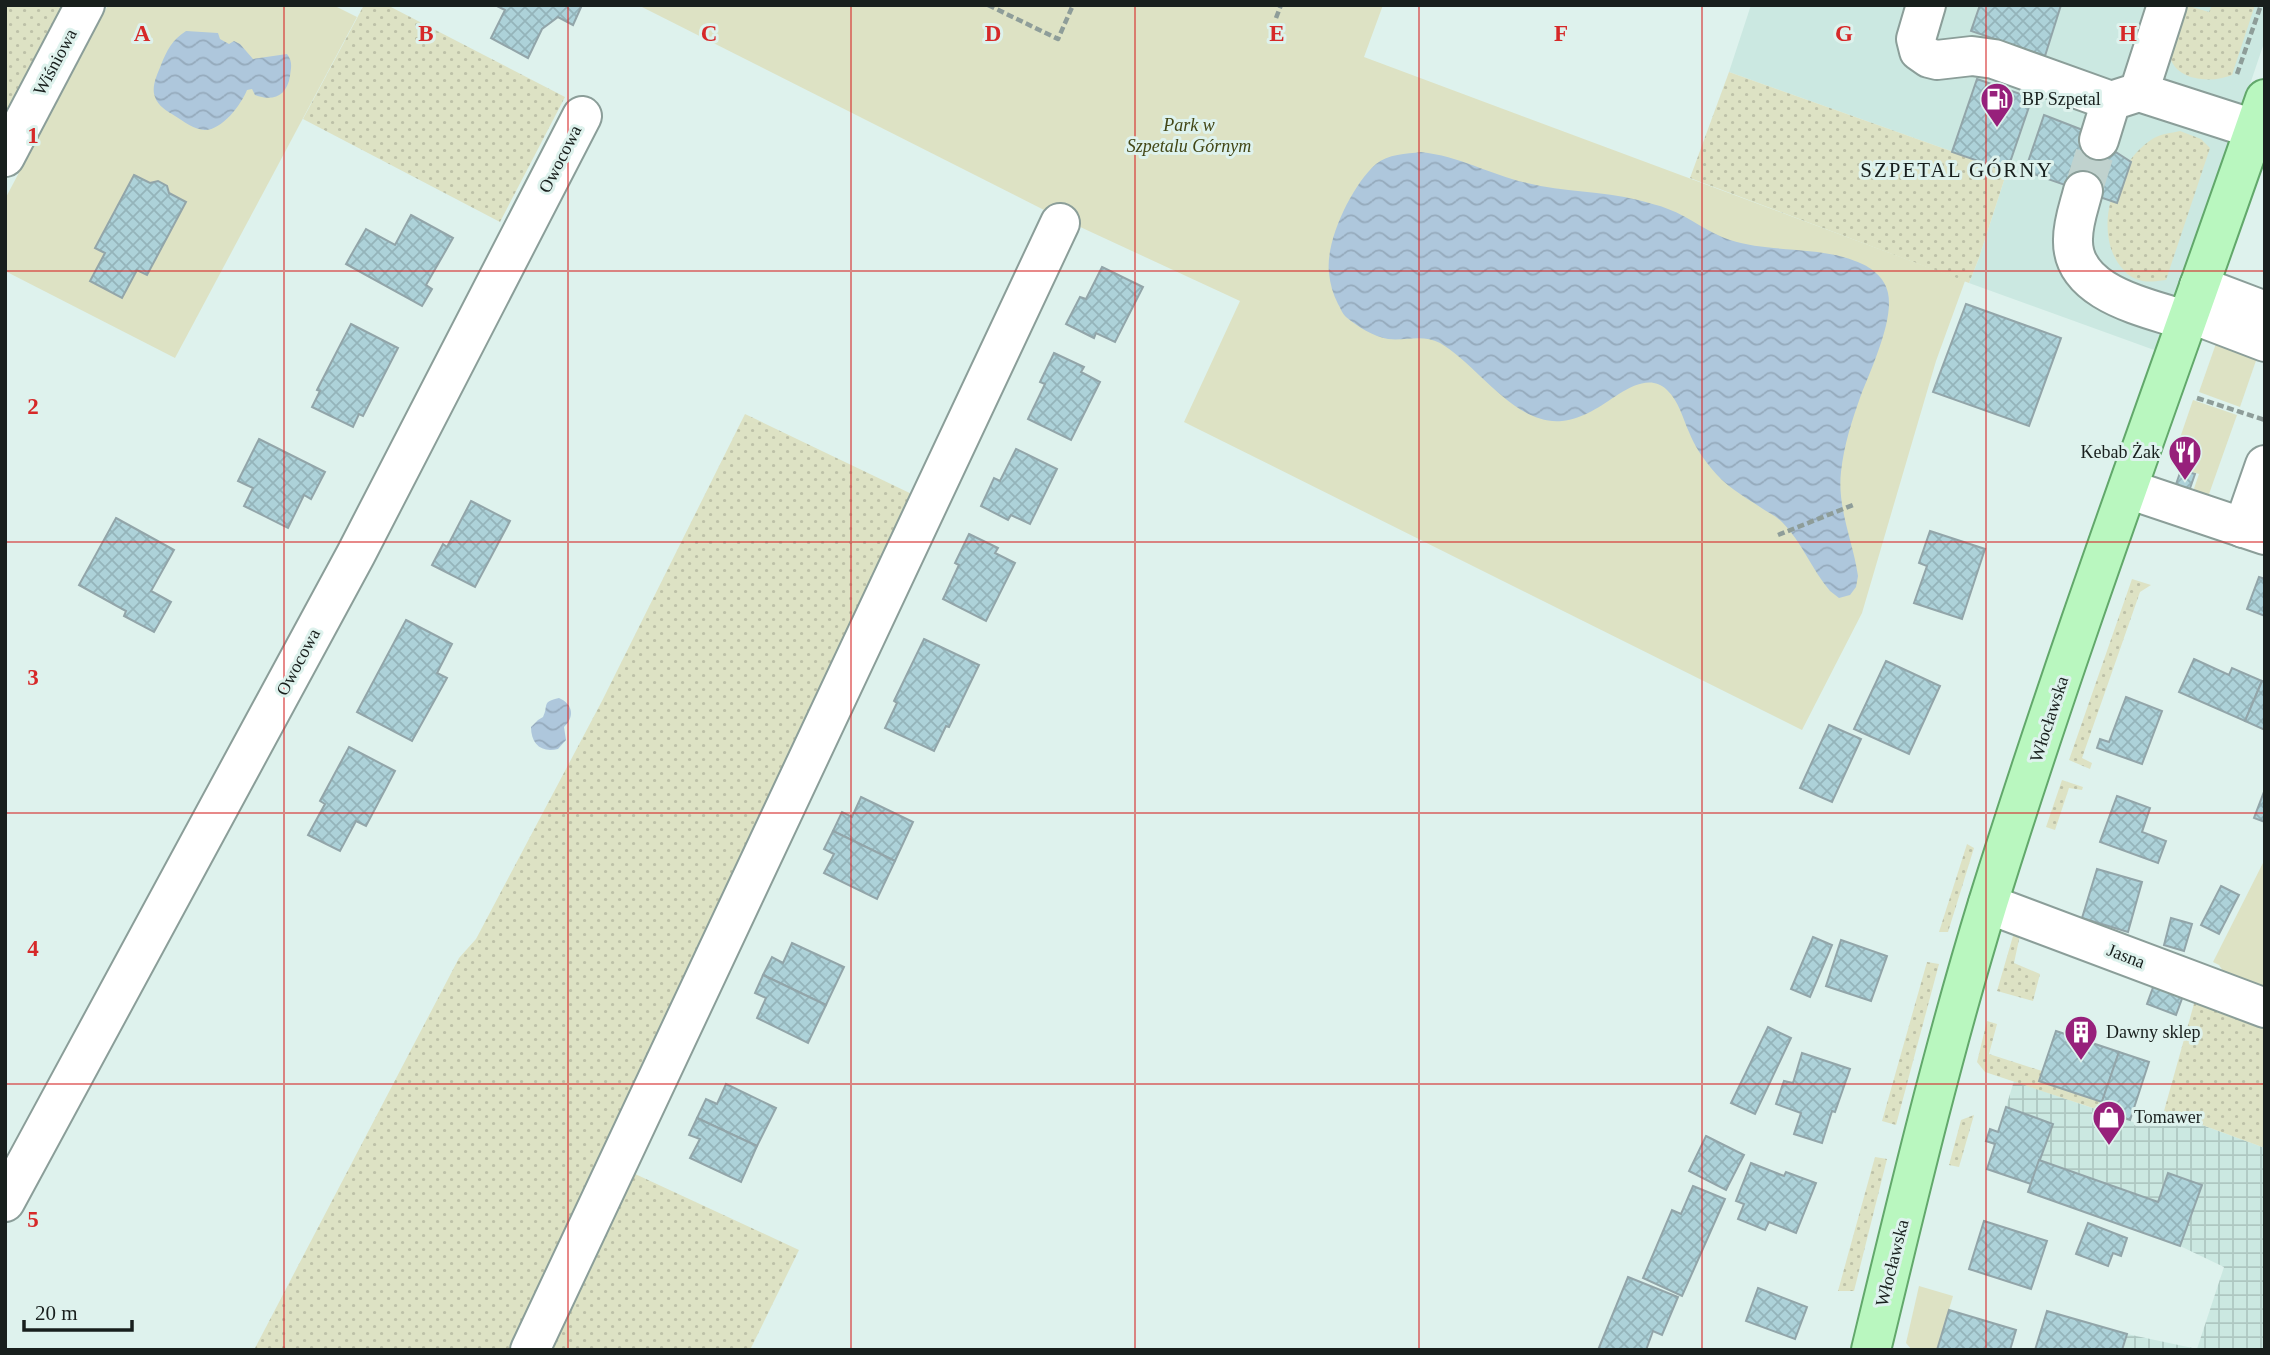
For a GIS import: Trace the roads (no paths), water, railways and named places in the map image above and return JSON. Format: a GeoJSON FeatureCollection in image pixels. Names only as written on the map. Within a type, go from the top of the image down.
{"type":"FeatureCollection","features":[{"type":"Feature","properties":{"kind":"main road","name":"Włocławska"},"geometry":{"type":"LineString","coordinates":[[1871,1350],[1945,1059],[1988,904],[2127,489],[2259,114]]}},
{"type":"Feature","properties":{"kind":"street","name":"Wiśniowa"},"geometry":{"type":"LineString","coordinates":[[5,157],[85,5]]}},
{"type":"Feature","properties":{"kind":"street"},"geometry":{"type":"LineString","coordinates":[[1926,5],[1916,39],[1919,51],[1929,58],[1937,60],[1972,56],[1994,59],[2125,96],[2259,114]]}},
{"type":"Feature","properties":{"kind":"street"},"geometry":{"type":"LineString","coordinates":[[2099,141],[2125,96],[2167,5]]}},
{"type":"Feature","properties":{"kind":"street","name":"Owocowa"},"geometry":{"type":"LineString","coordinates":[[5,1202],[356,554],[582,116]]}},
{"type":"Feature","properties":{"kind":"street"},"geometry":{"type":"LineString","coordinates":[[2083,191],[2073,239],[2074,253],[2081,268],[2107,293],[2192,307],[2265,311]]}},
{"type":"Feature","properties":{"kind":"street"},"geometry":{"type":"LineString","coordinates":[[530,1350],[1060,223]]}},
{"type":"Feature","properties":{"kind":"street"},"geometry":{"type":"LineString","coordinates":[[2192,307],[2265,342]]}},
{"type":"Feature","properties":{"kind":"street"},"geometry":{"type":"LineString","coordinates":[[2127,489],[2254,532],[2265,465]]}},
{"type":"Feature","properties":{"kind":"street","name":"Jasna"},"geometry":{"type":"LineString","coordinates":[[1988,904],[2265,1009]]}},
{"type":"Feature","properties":{"kind":"water"},"geometry":{"type":"Polygon","coordinates":[[[186,31],[218,33],[220,39],[229,44],[234,41],[240,44],[253,59],[287,54],[291,67],[286,88],[278,96],[268,98],[255,95],[252,89],[247,90],[236,109],[218,126],[205,130],[189,125],[161,106],[156,100],[154,89],[156,77],[168,50],[186,31]]]}},
{"type":"Feature","properties":{"kind":"water"},"geometry":{"type":"Polygon","coordinates":[[[1421,152],[1449,157],[1527,183],[1624,197],[1653,204],[1676,212],[1730,240],[1761,247],[1841,256],[1866,266],[1880,277],[1888,293],[1888,317],[1852,423],[1841,472],[1841,499],[1858,576],[1856,587],[1850,595],[1839,598],[1830,591],[1782,522],[1734,490],[1716,474],[1704,460],[1691,437],[1675,399],[1658,384],[1639,384],[1577,418],[1545,420],[1512,404],[1440,343],[1427,339],[1383,338],[1366,331],[1346,317],[1335,296],[1329,273],[1331,245],[1342,214],[1358,185],[1376,164],[1392,156],[1421,152]]]}},
{"type":"Feature","properties":{"kind":"water"},"geometry":{"type":"Polygon","coordinates":[[[559,698],[571,711],[570,719],[564,727],[566,740],[558,749],[547,750],[535,742],[531,727],[543,717],[548,703],[559,698]]]}},
{"type":"Feature","properties":{"kind":"tunnel"},"geometry":{"type":"LineString","coordinates":[[2083,191],[2099,140]]}},
{"type":"Feature","properties":{"kind":"place","name":"BP Szpetal"},"geometry":{"type":"Point","coordinates":[1997,129]}},
{"type":"Feature","properties":{"kind":"place","name":"Kebab Żak"},"geometry":{"type":"Point","coordinates":[2185,482]}},
{"type":"Feature","properties":{"kind":"place","name":"Dawny sklep"},"geometry":{"type":"Point","coordinates":[2081,1062]}},
{"type":"Feature","properties":{"kind":"place","name":"Tomawer"},"geometry":{"type":"Point","coordinates":[2109,1147]}},
{"type":"Feature","properties":{"kind":"district","name":"SZPETAL GÓRNY"},"geometry":{"type":"Point","coordinates":[1957,170]}},
{"type":"Feature","properties":{"kind":"park label","name":"Park w Szpetalu Górnym"},"geometry":{"type":"Point","coordinates":[1189,135]}}]}
